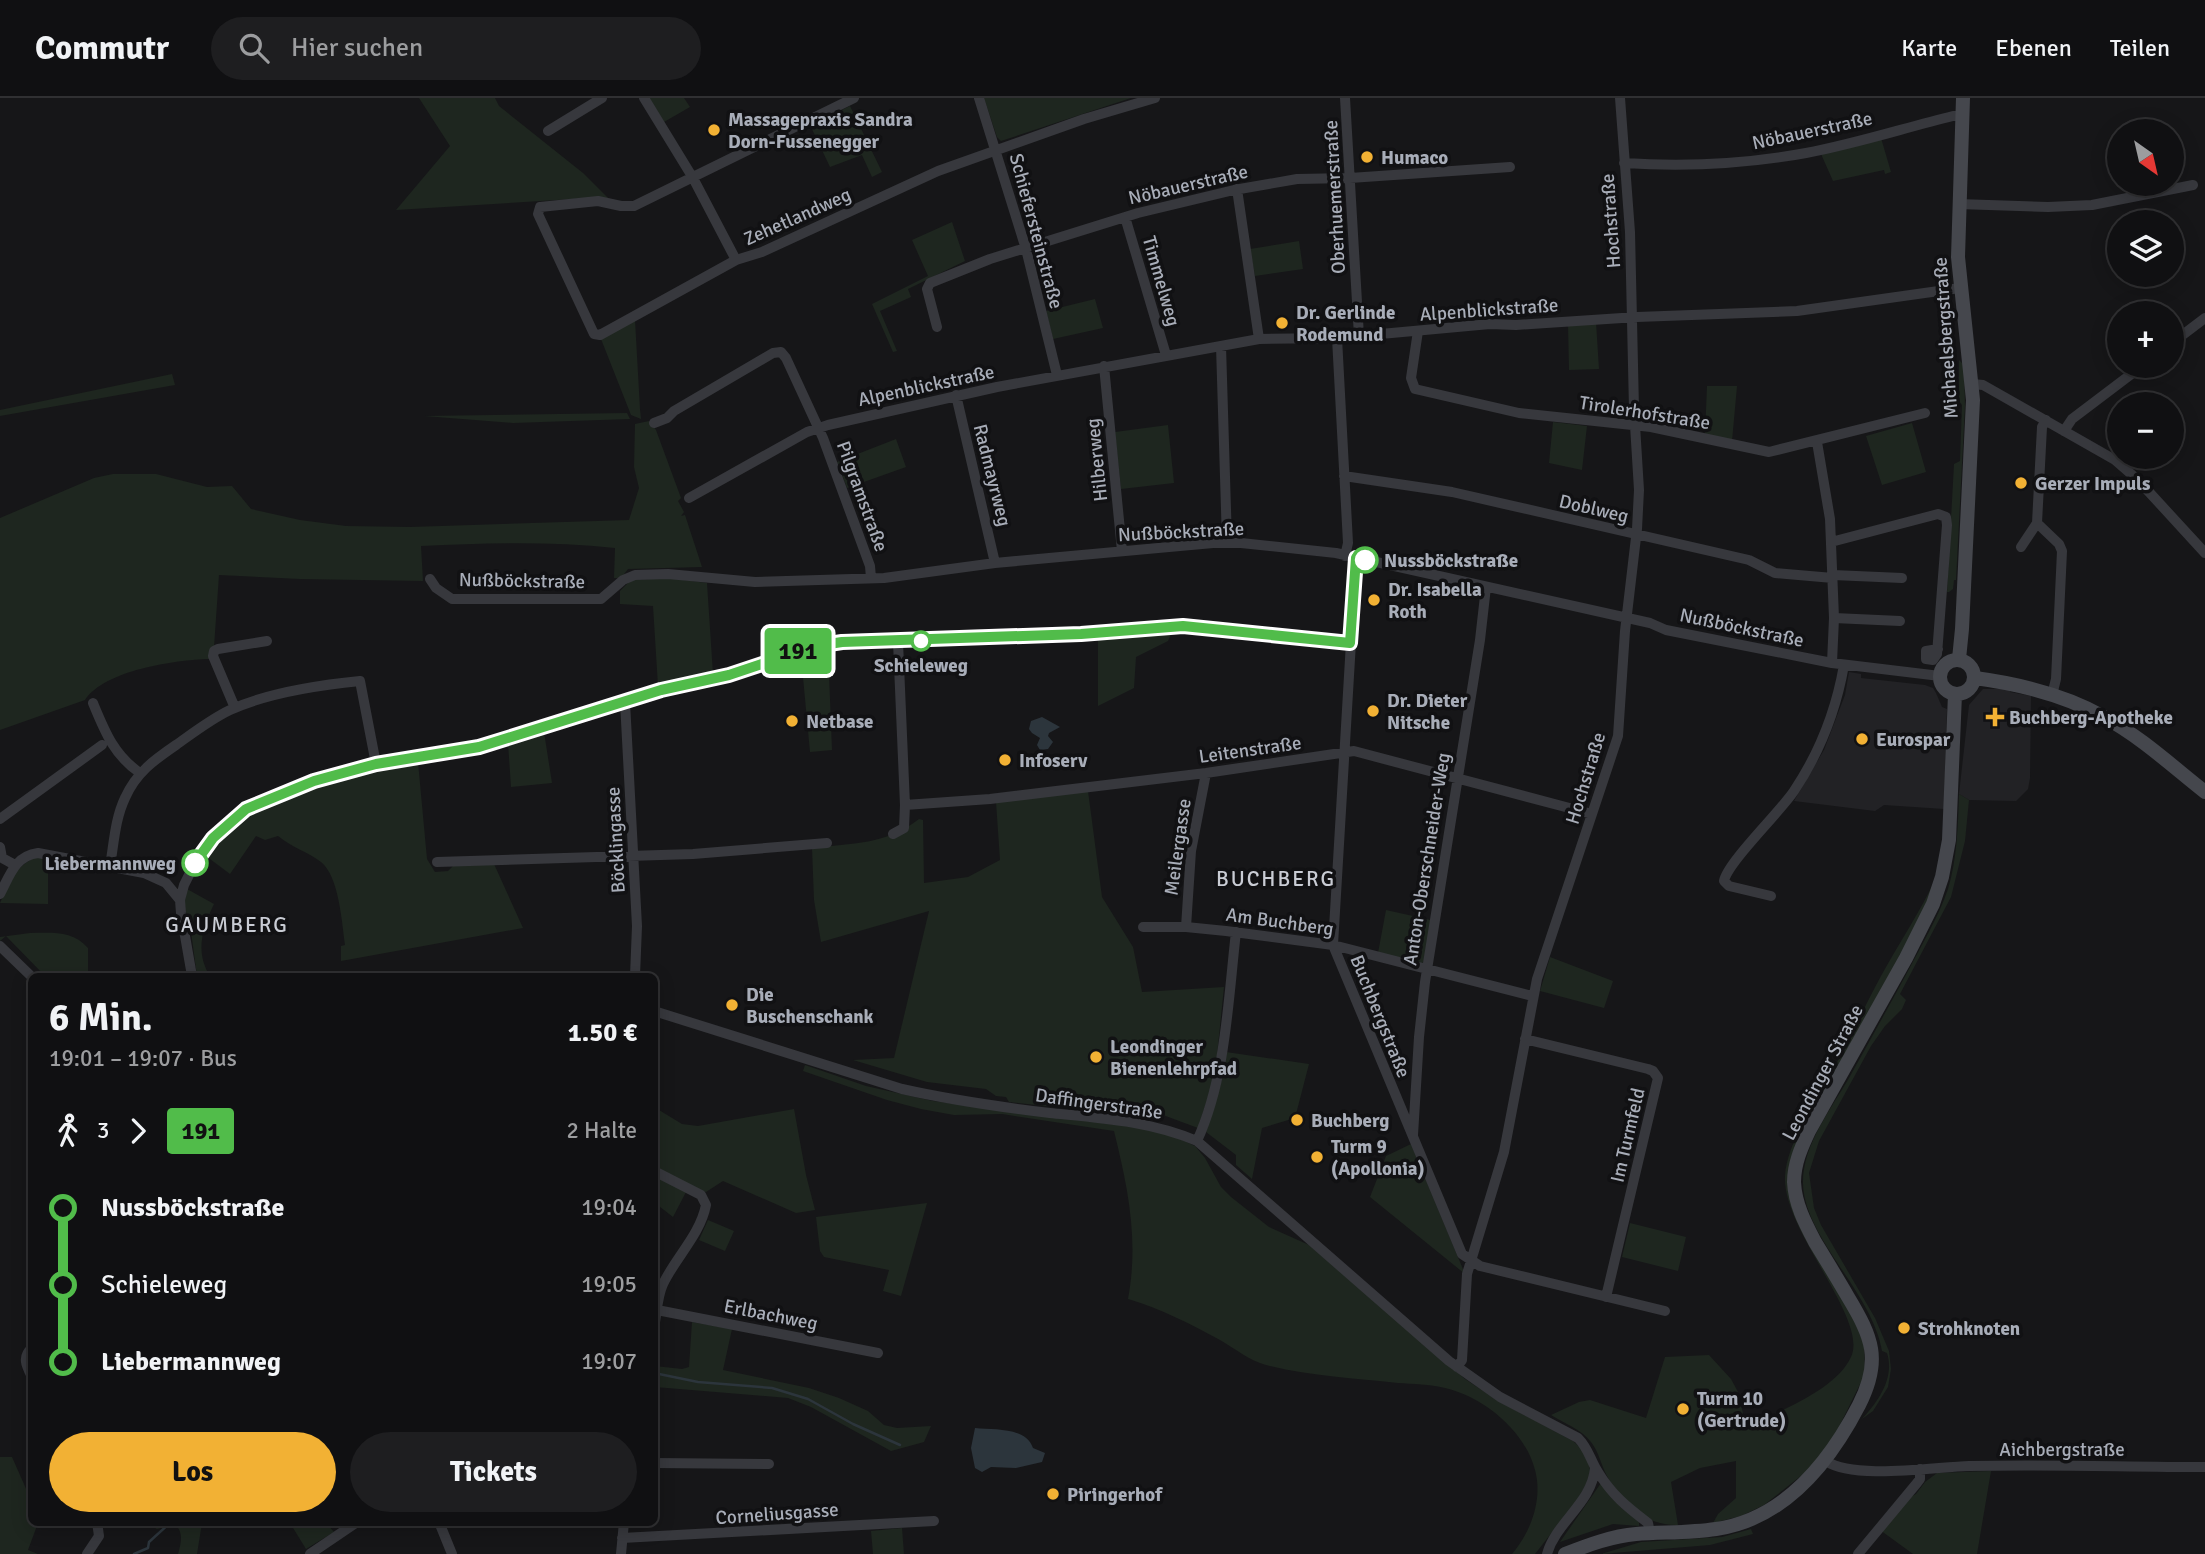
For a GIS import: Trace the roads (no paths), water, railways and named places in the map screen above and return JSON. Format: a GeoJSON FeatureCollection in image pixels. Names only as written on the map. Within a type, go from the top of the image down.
{"type":"FeatureCollection","features":[{"type":"Feature","properties":{"kind":"street"},"geometry":{"type":"LineString","coordinates":[[548,131],[602,98]]}},
{"type":"Feature","properties":{"kind":"street"},"geometry":{"type":"LineString","coordinates":[[644,98],[693,178],[736,260]]}},
{"type":"Feature","properties":{"kind":"street"},"geometry":{"type":"LineString","coordinates":[[693,178],[854,98]]}},
{"type":"Feature","properties":{"kind":"street","name":"Schiefersteinstraße"},"geometry":{"type":"LineString","coordinates":[[979,98],[1026,249],[1057,375]]}},
{"type":"Feature","properties":{"kind":"street","name":"Zehetlandweg"},"geometry":{"type":"LineString","coordinates":[[693,178],[634,206],[598,201],[540,207],[538,214],[591,331],[597,336],[736,260],[757,254],[938,171],[1084,119],[1155,98]]}},
{"type":"Feature","properties":{"kind":"street","name":"Oberhuemerstraße"},"geometry":{"type":"LineString","coordinates":[[1345,98],[1359,336]]}},
{"type":"Feature","properties":{"kind":"street","name":"Hochstraße"},"geometry":{"type":"LineString","coordinates":[[1457,1367],[1462,1360],[1467,1274],[1504,1152],[1532,996],[1618,736],[1639,490],[1630,240],[1620,98]]}},
{"type":"Feature","properties":{"kind":"street","name":"Michaelsbergstraße"},"geometry":{"type":"LineString","coordinates":[[1959,659],[1972,384],[1958,257],[1963,98]]}},
{"type":"Feature","properties":{"kind":"street","name":"Nöbauerstraße"},"geometry":{"type":"LineString","coordinates":[[1624,163],[1687,166],[1744,162],[1807,153],[1952,116],[1962,116]]}},
{"type":"Feature","properties":{"kind":"street","name":"Nöbauerstraße"},"geometry":{"type":"LineString","coordinates":[[937,327],[927,289],[930,283],[964,268],[1125,217],[1237,189],[1297,179],[1510,167]]}},
{"type":"Feature","properties":{"kind":"street"},"geometry":{"type":"LineString","coordinates":[[1958,204],[2048,207],[2092,205],[2193,185]]}},
{"type":"Feature","properties":{"kind":"street"},"geometry":{"type":"LineString","coordinates":[[1237,189],[1259,339]]}},
{"type":"Feature","properties":{"kind":"street","name":"Timmelweg"},"geometry":{"type":"LineString","coordinates":[[1125,217],[1166,355]]}},
{"type":"Feature","properties":{"kind":"street","name":"Alpenblickstraße"},"geometry":{"type":"LineString","coordinates":[[689,498],[817,429],[956,395],[1259,339],[1337,338],[1490,324],[1797,311],[1960,288]]}},
{"type":"Feature","properties":{"kind":"street"},"geometry":{"type":"LineString","coordinates":[[2184,334],[2205,318]]}},
{"type":"Feature","properties":{"kind":"street","name":"Tirolerhofstraße"},"geometry":{"type":"LineString","coordinates":[[1418,331],[1412,382],[1418,390],[1519,413],[1636,425],[1769,452],[1925,413]]}},
{"type":"Feature","properties":{"kind":"street"},"geometry":{"type":"LineString","coordinates":[[1337,338],[1350,557]]}},
{"type":"Feature","properties":{"kind":"street"},"geometry":{"type":"LineString","coordinates":[[1221,346],[1227,542]]}},
{"type":"Feature","properties":{"kind":"street"},"geometry":{"type":"LineString","coordinates":[[654,423],[667,418],[674,411],[773,353],[780,352],[786,358],[817,429]]}},
{"type":"Feature","properties":{"kind":"street","name":"Hilberweg"},"geometry":{"type":"LineString","coordinates":[[1104,366],[1122,551]]}},
{"type":"Feature","properties":{"kind":"street"},"geometry":{"type":"LineString","coordinates":[[2064,430],[2072,419],[2126,378]]}},
{"type":"Feature","properties":{"kind":"street"},"geometry":{"type":"LineString","coordinates":[[1972,384],[1983,385],[2102,452],[2127,470],[2205,553]]}},
{"type":"Feature","properties":{"kind":"street","name":"Radmayrweg"},"geometry":{"type":"LineString","coordinates":[[956,395],[995,563]]}},
{"type":"Feature","properties":{"kind":"street"},"geometry":{"type":"LineString","coordinates":[[2021,547],[2037,523],[2042,427],[2046,420]]}},
{"type":"Feature","properties":{"kind":"street","name":"Pilgramstraße"},"geometry":{"type":"LineString","coordinates":[[817,429],[870,566],[871,578]]}},
{"type":"Feature","properties":{"kind":"street"},"geometry":{"type":"LineString","coordinates":[[1771,896],[1729,886],[1724,881],[1735,861],[1775,816],[1807,771],[1830,722],[1839,694],[1827,493],[1817,442]]}},
{"type":"Feature","properties":{"kind":"street","name":"Doblweg"},"geometry":{"type":"LineString","coordinates":[[1344,476],[1452,492],[1749,560],[1775,573],[1902,578]]}},
{"type":"Feature","properties":{"kind":"street"},"geometry":{"type":"LineString","coordinates":[[1831,542],[1938,514],[1946,517],[1938,649]]}},
{"type":"Feature","properties":{"kind":"street"},"geometry":{"type":"LineString","coordinates":[[2037,523],[2059,544],[2062,551],[2056,679],[2052,695]]}},
{"type":"Feature","properties":{"kind":"street","name":"Nußböckstraße"},"geometry":{"type":"LineString","coordinates":[[430,579],[436,588],[452,599],[601,599],[623,580],[635,575],[668,574],[755,582],[884,578],[995,563],[1227,542],[1350,557],[1627,618],[1666,630],[1838,664],[1940,676]]}},
{"type":"Feature","properties":{"kind":"street","name":"Buchbergstraße"},"geometry":{"type":"LineString","coordinates":[[1350,557],[1350,643],[1333,945],[1462,1254],[1471,1260]]}},
{"type":"Feature","properties":{"kind":"street","name":"Anton-Oberschneider-Weg"},"geometry":{"type":"LineString","coordinates":[[1413,1138],[1419,1030],[1427,969],[1480,640],[1486,587]]}},
{"type":"Feature","properties":{"kind":"street"},"geometry":{"type":"LineString","coordinates":[[1835,618],[1900,621]]}},
{"type":"Feature","properties":{"kind":"street"},"geometry":{"type":"LineString","coordinates":[[191,973],[180,900],[187,877],[213,838],[246,809],[314,781],[376,764],[479,747],[661,690],[729,675],[816,646],[842,642],[1081,634],[1183,626],[1350,643]]}},
{"type":"Feature","properties":{"kind":"street"},"geometry":{"type":"LineString","coordinates":[[235,708],[213,656],[214,652],[218,649],[267,641]]}},
{"type":"Feature","properties":{"kind":"street"},"geometry":{"type":"LineString","coordinates":[[893,834],[904,828],[905,805],[898,642]]}},
{"type":"Feature","properties":{"kind":"street"},"geometry":{"type":"LineString","coordinates":[[1959,659],[1971,666],[1975,678],[1969,690],[1955,694],[1943,687],[1940,676],[1945,664],[1959,659]]}},
{"type":"Feature","properties":{"kind":"street"},"geometry":{"type":"LineString","coordinates":[[1975,678],[2022,686],[2086,708],[2114,723],[2205,792]]}},
{"type":"Feature","properties":{"kind":"street"},"geometry":{"type":"LineString","coordinates":[[110,866],[119,811],[140,773],[188,736],[235,708],[305,688],[360,681],[376,764]]}},
{"type":"Feature","properties":{"kind":"street","name":"Leondinger Straße"},"geometry":{"type":"LineString","coordinates":[[1565,1554],[1611,1539],[1719,1529],[1763,1514],[1794,1493],[1826,1461],[1844,1433],[1869,1383],[1873,1362],[1871,1344],[1864,1324],[1805,1223],[1796,1194],[1795,1173],[1801,1147],[1809,1131],[1906,958],[1933,904],[1949,841],[1955,694]]}},
{"type":"Feature","properties":{"kind":"street","name":"Böcklingasse"},"geometry":{"type":"LineString","coordinates":[[625,702],[636,926],[635,973]]}},
{"type":"Feature","properties":{"kind":"street"},"geometry":{"type":"LineString","coordinates":[[93,703],[112,747],[130,767],[140,773]]}},
{"type":"Feature","properties":{"kind":"street"},"geometry":{"type":"LineString","coordinates":[[0,818],[102,745]]}},
{"type":"Feature","properties":{"kind":"street","name":"Leitenstraße"},"geometry":{"type":"LineString","coordinates":[[905,805],[990,799],[1206,773],[1354,751],[1592,814]]}},
{"type":"Feature","properties":{"kind":"street","name":"Meilergasse"},"geometry":{"type":"LineString","coordinates":[[1186,927],[1191,851],[1206,773]]}},
{"type":"Feature","properties":{"kind":"street"},"geometry":{"type":"LineString","coordinates":[[437,863],[693,854],[827,843]]}},
{"type":"Feature","properties":{"kind":"street"},"geometry":{"type":"LineString","coordinates":[[0,847],[2,858],[15,865]]}},
{"type":"Feature","properties":{"kind":"street"},"geometry":{"type":"LineString","coordinates":[[0,894],[15,865],[28,855],[38,853],[144,873],[166,883],[180,900]]}},
{"type":"Feature","properties":{"kind":"street"},"geometry":{"type":"LineString","coordinates":[[166,883],[187,877]]}},
{"type":"Feature","properties":{"kind":"street","name":"Am Buchberg"},"geometry":{"type":"LineString","coordinates":[[1143,927],[1186,927],[1333,945],[1532,996]]}},
{"type":"Feature","properties":{"kind":"street"},"geometry":{"type":"LineString","coordinates":[[1197,1141],[1218,1074],[1236,932]]}},
{"type":"Feature","properties":{"kind":"street"},"geometry":{"type":"LineString","coordinates":[[0,946],[28,973]]}},
{"type":"Feature","properties":{"kind":"street","name":"Daffingerstraße"},"geometry":{"type":"LineString","coordinates":[[658,1012],[902,1089],[944,1098],[1127,1121],[1197,1141],[1457,1367],[1500,1397],[1578,1438],[1590,1454],[1595,1468],[1625,1507],[1648,1523],[1650,1534]]}},
{"type":"Feature","properties":{"kind":"street","name":"Im Turmfeld"},"geometry":{"type":"LineString","coordinates":[[1525,1039],[1648,1069],[1658,1078],[1606,1297]]}},
{"type":"Feature","properties":{"kind":"street"},"geometry":{"type":"LineString","coordinates":[[658,1173],[701,1195],[706,1205],[693,1237],[664,1282],[658,1306]]}},
{"type":"Feature","properties":{"kind":"street"},"geometry":{"type":"LineString","coordinates":[[1471,1260],[1480,1266],[1665,1311]]}},
{"type":"Feature","properties":{"kind":"street","name":"Erlbachweg"},"geometry":{"type":"LineString","coordinates":[[658,1310],[878,1353]]}},
{"type":"Feature","properties":{"kind":"street","name":"Aichbergstraße"},"geometry":{"type":"LineString","coordinates":[[1826,1461],[1834,1466],[1894,1471],[1969,1466],[2205,1467]]}},
{"type":"Feature","properties":{"kind":"street"},"geometry":{"type":"LineString","coordinates":[[658,1463],[769,1464]]}},
{"type":"Feature","properties":{"kind":"street"},"geometry":{"type":"LineString","coordinates":[[1547,1554],[1590,1488],[1595,1468]]}},
{"type":"Feature","properties":{"kind":"street"},"geometry":{"type":"LineString","coordinates":[[1858,1554],[1917,1483],[1920,1469]]}},
{"type":"Feature","properties":{"kind":"street","name":"Corneliusgasse"},"geometry":{"type":"LineString","coordinates":[[622,1538],[934,1521]]}},
{"type":"Feature","properties":{"kind":"street"},"geometry":{"type":"LineString","coordinates":[[88,1554],[97,1540],[97,1526]]}},
{"type":"Feature","properties":{"kind":"street"},"geometry":{"type":"LineString","coordinates":[[310,1554],[351,1526]]}},
{"type":"Feature","properties":{"kind":"street"},"geometry":{"type":"LineString","coordinates":[[441,1526],[452,1554]]}},
{"type":"Feature","properties":{"kind":"street"},"geometry":{"type":"LineString","coordinates":[[621,1554],[624,1526]]}},
{"type":"Feature","properties":{"kind":"waterway"},"geometry":{"type":"LineString","coordinates":[[659,1374],[698,1382],[772,1388],[808,1399],[853,1424],[900,1445]]}},
{"type":"Feature","properties":{"kind":"waterway"},"geometry":{"type":"LineString","coordinates":[[134,1554],[148,1548],[149,1542],[167,1526]]}},
{"type":"Feature","properties":{"kind":"place","name":"Massagepraxis Sandra Dorn-Fussenegger"},"geometry":{"type":"Point","coordinates":[714,130]}},
{"type":"Feature","properties":{"kind":"place","name":"Humaco"},"geometry":{"type":"Point","coordinates":[1367,157]}},
{"type":"Feature","properties":{"kind":"place","name":"Dr. Gerlinde Rodemund"},"geometry":{"type":"Point","coordinates":[1282,323]}},
{"type":"Feature","properties":{"kind":"place","name":"Gerzer Impuls"},"geometry":{"type":"Point","coordinates":[2021,483]}},
{"type":"Feature","properties":{"kind":"place","name":"Nussböckstraße"},"geometry":{"type":"Point","coordinates":[1365,560]}},
{"type":"Feature","properties":{"kind":"place","name":"Dr. Isabella Roth"},"geometry":{"type":"Point","coordinates":[1374,600]}},
{"type":"Feature","properties":{"kind":"place","name":"Schieleweg"},"geometry":{"type":"Point","coordinates":[921,641]}},
{"type":"Feature","properties":{"kind":"place","name":"Dr. Dieter Nitsche"},"geometry":{"type":"Point","coordinates":[1373,711]}},
{"type":"Feature","properties":{"kind":"place","name":"Buchberg-Apotheke"},"geometry":{"type":"Point","coordinates":[1995,717]}},
{"type":"Feature","properties":{"kind":"place","name":"Netbase"},"geometry":{"type":"Point","coordinates":[792,721]}},
{"type":"Feature","properties":{"kind":"place","name":"Eurospar"},"geometry":{"type":"Point","coordinates":[1862,739]}},
{"type":"Feature","properties":{"kind":"place","name":"Infoserv"},"geometry":{"type":"Point","coordinates":[1005,760]}},
{"type":"Feature","properties":{"kind":"place","name":"Liebermannweg"},"geometry":{"type":"Point","coordinates":[195,863]}},
{"type":"Feature","properties":{"kind":"place","name":"Die Buschenschank"},"geometry":{"type":"Point","coordinates":[732,1005]}},
{"type":"Feature","properties":{"kind":"place","name":"Leondinger Bienenlehrpfad"},"geometry":{"type":"Point","coordinates":[1096,1057]}},
{"type":"Feature","properties":{"kind":"place","name":"Buchberg"},"geometry":{"type":"Point","coordinates":[1297,1120]}},
{"type":"Feature","properties":{"kind":"place","name":"Turm 9 (Apollonia)"},"geometry":{"type":"Point","coordinates":[1317,1157]}},
{"type":"Feature","properties":{"kind":"place","name":"Strohknoten"},"geometry":{"type":"Point","coordinates":[1904,1328]}},
{"type":"Feature","properties":{"kind":"place","name":"Turm 10 (Gertrude)"},"geometry":{"type":"Point","coordinates":[1683,1409]}},
{"type":"Feature","properties":{"kind":"place","name":"Piringerhof"},"geometry":{"type":"Point","coordinates":[1053,1494]}},
{"type":"Feature","properties":{"kind":"district","name":"BUCHBERG"},"geometry":{"type":"Point","coordinates":[1276,879]}},
{"type":"Feature","properties":{"kind":"district","name":"GAUMBERG"},"geometry":{"type":"Point","coordinates":[227,925]}}]}
